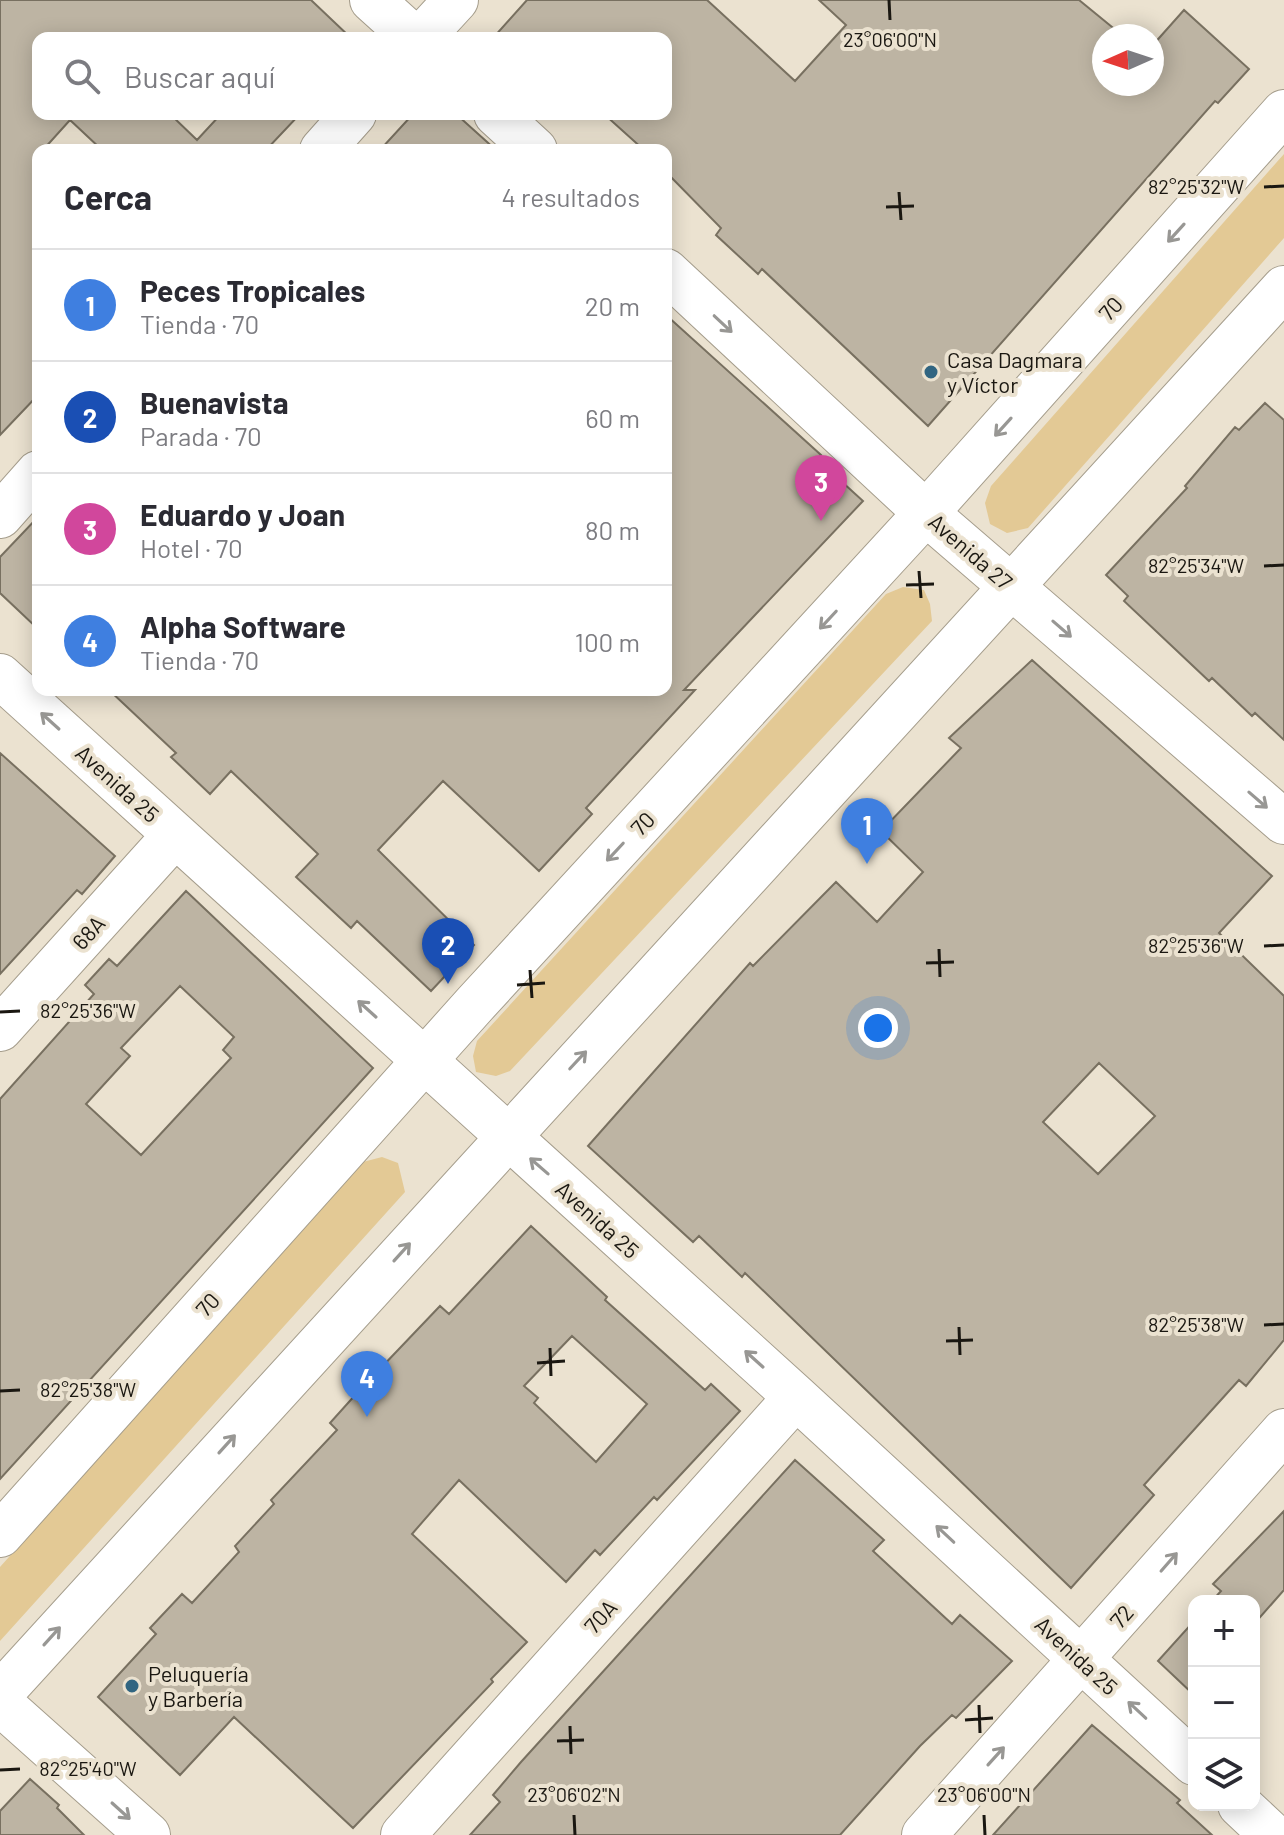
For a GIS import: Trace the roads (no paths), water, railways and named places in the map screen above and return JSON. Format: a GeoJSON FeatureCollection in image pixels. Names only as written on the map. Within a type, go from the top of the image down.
{"type":"FeatureCollection","features":[{"type":"Feature","properties":{"kind":"street"},"geometry":{"type":"LineString","coordinates":[[372,0],[407,32]]}},
{"type":"Feature","properties":{"kind":"street"},"geometry":{"type":"LineString","coordinates":[[427,32],[456,0]]}},
{"type":"Feature","properties":{"kind":"street","name":"70"},"geometry":{"type":"LineString","coordinates":[[0,1535],[425,1060],[926,513],[1284,112]]}},
{"type":"Feature","properties":{"kind":"street"},"geometry":{"type":"LineString","coordinates":[[327,144],[349,120]]}},
{"type":"Feature","properties":{"kind":"street"},"geometry":{"type":"LineString","coordinates":[[502,120],[528,144]]}},
{"type":"Feature","properties":{"kind":"street","name":"Avenida 27"},"geometry":{"type":"LineString","coordinates":[[672,277],[926,513],[1284,822]]}},
{"type":"Feature","properties":{"kind":"street"},"geometry":{"type":"LineString","coordinates":[[0,1694],[1284,288]]}},
{"type":"Feature","properties":{"kind":"street"},"geometry":{"type":"LineString","coordinates":[[0,516],[32,480]]}},
{"type":"Feature","properties":{"kind":"street","name":"Avenida 25"},"geometry":{"type":"LineString","coordinates":[[0,676],[425,1060],[506,1138],[796,1397],[1188,1757]]}},
{"type":"Feature","properties":{"kind":"street","name":"68A"},"geometry":{"type":"LineString","coordinates":[[0,1029],[175,835]]}},
{"type":"Feature","properties":{"kind":"street","name":"70A"},"geometry":{"type":"LineString","coordinates":[[403,1835],[796,1397]]}},
{"type":"Feature","properties":{"kind":"street","name":"72"},"geometry":{"type":"LineString","coordinates":[[924,1835],[1284,1431]]}},
{"type":"Feature","properties":{"kind":"street"},"geometry":{"type":"LineString","coordinates":[[0,1703],[148,1835]]}},
{"type":"Feature","properties":{"kind":"street"},"geometry":{"type":"LineString","coordinates":[[1246,1811],[1272,1835]]}},
{"type":"Feature","properties":{"kind":"place","name":"Casa Dagmara y Víctor"},"geometry":{"type":"Point","coordinates":[931,372]}},
{"type":"Feature","properties":{"kind":"place","name":"Eduardo y Joan"},"geometry":{"type":"Point","coordinates":[821,521]}},
{"type":"Feature","properties":{"kind":"place","name":"Peces Tropicales"},"geometry":{"type":"Point","coordinates":[867,864]}},
{"type":"Feature","properties":{"kind":"place","name":"Buenavista"},"geometry":{"type":"Point","coordinates":[448,984]}},
{"type":"Feature","properties":{"kind":"place","name":"Alpha Software"},"geometry":{"type":"Point","coordinates":[367,1417]}},
{"type":"Feature","properties":{"kind":"place","name":"Peluquería y Barbería"},"geometry":{"type":"Point","coordinates":[132,1686]}}]}
